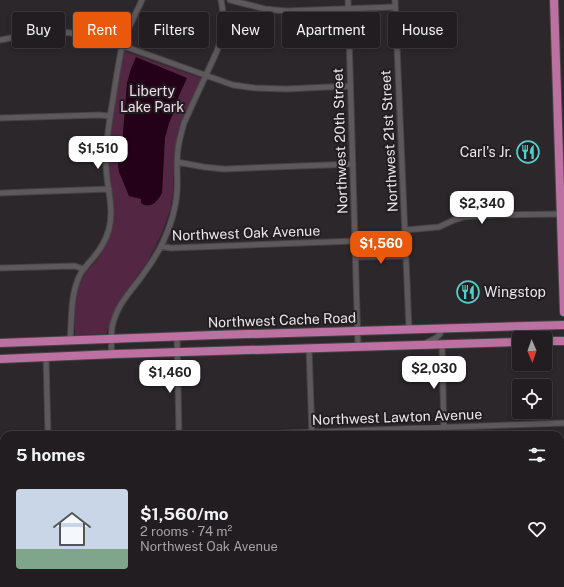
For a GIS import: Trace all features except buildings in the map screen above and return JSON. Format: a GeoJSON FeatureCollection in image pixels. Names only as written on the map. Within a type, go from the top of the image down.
{"type":"FeatureCollection","features":[{"type":"Feature","properties":{"kind":"main road"},"geometry":{"type":"LineString","coordinates":[[554,0],[561,129],[564,312]]}},
{"type":"Feature","properties":{"kind":"main road","name":"Northwest Cache Road"},"geometry":{"type":"LineString","coordinates":[[0,343],[358,330],[564,325]]}},
{"type":"Feature","properties":{"kind":"main road"},"geometry":{"type":"LineString","coordinates":[[552,341],[564,341]]}},
{"type":"Feature","properties":{"kind":"main road","name":"Northwest Cache Road"},"geometry":{"type":"LineString","coordinates":[[0,359],[112,354],[512,342]]}},
{"type":"Feature","properties":{"kind":"street"},"geometry":{"type":"LineString","coordinates":[[131,23],[142,0]]}},
{"type":"Feature","properties":{"kind":"street"},"geometry":{"type":"LineString","coordinates":[[112,354],[112,328],[121,304],[147,269],[161,246],[171,221],[177,193],[178,148],[184,123],[221,40],[223,19],[221,0]]}},
{"type":"Feature","properties":{"kind":"street"},"geometry":{"type":"LineString","coordinates":[[230,0],[265,9],[286,11],[395,7]]}},
{"type":"Feature","properties":{"kind":"street","name":"Northwest 20th Street"},"geometry":{"type":"LineString","coordinates":[[348,0],[358,346]]}},
{"type":"Feature","properties":{"kind":"street","name":"Northwest 21st Street"},"geometry":{"type":"LineString","coordinates":[[395,0],[409,329]]}},
{"type":"Feature","properties":{"kind":"street"},"geometry":{"type":"LineString","coordinates":[[0,40],[36,33],[63,32],[73,34]]}},
{"type":"Feature","properties":{"kind":"street"},"geometry":{"type":"LineString","coordinates":[[70,340],[73,302],[78,277],[100,249],[109,228],[110,210],[106,156],[110,116],[122,48]]}},
{"type":"Feature","properties":{"kind":"street"},"geometry":{"type":"LineString","coordinates":[[128,48],[233,85],[255,88],[286,89],[350,86]]}},
{"type":"Feature","properties":{"kind":"street"},"geometry":{"type":"LineString","coordinates":[[0,118],[91,115],[110,116]]}},
{"type":"Feature","properties":{"kind":"street"},"geometry":{"type":"LineString","coordinates":[[177,162],[224,169],[353,164]]}},
{"type":"Feature","properties":{"kind":"street"},"geometry":{"type":"LineString","coordinates":[[0,194],[109,189]]}},
{"type":"Feature","properties":{"kind":"street"},"geometry":{"type":"LineString","coordinates":[[405,230],[439,227],[454,220],[464,218],[495,215],[562,214]]}},
{"type":"Feature","properties":{"kind":"street","name":"Northwest Oak Avenue"},"geometry":{"type":"LineString","coordinates":[[161,246],[171,248],[355,241]]}},
{"type":"Feature","properties":{"kind":"street"},"geometry":{"type":"LineString","coordinates":[[356,258],[406,256]]}},
{"type":"Feature","properties":{"kind":"street"},"geometry":{"type":"LineString","coordinates":[[0,268],[75,266],[84,269]]}},
{"type":"Feature","properties":{"kind":"street"},"geometry":{"type":"LineString","coordinates":[[423,345],[436,338],[440,334],[441,328]]}},
{"type":"Feature","properties":{"kind":"street"},"geometry":{"type":"LineString","coordinates":[[176,336],[179,431]]}},
{"type":"Feature","properties":{"kind":"street"},"geometry":{"type":"LineString","coordinates":[[442,344],[444,431]]}},
{"type":"Feature","properties":{"kind":"street"},"geometry":{"type":"LineString","coordinates":[[309,348],[312,431]]}},
{"type":"Feature","properties":{"kind":"street"},"geometry":{"type":"LineString","coordinates":[[46,357],[48,431]]}},
{"type":"Feature","properties":{"kind":"street","name":"Northwest Lawton Avenue"},"geometry":{"type":"LineString","coordinates":[[368,431],[564,423]]}},
{"type":"Feature","properties":{"kind":"green space","name":"Liberty Lake Park"},"geometry":{"type":"Polygon","coordinates":[[[124,51],[201,78],[180,124],[174,154],[173,192],[170,210],[156,245],[146,264],[118,302],[106,334],[75,335],[74,318],[77,293],[83,277],[105,247],[110,236],[113,223],[114,213],[109,156],[111,130],[124,51]]]}},
{"type":"Feature","properties":{"kind":"shaded area"},"geometry":{"type":"Polygon","coordinates":[[[136,57],[187,78],[173,109],[173,114],[165,138],[162,193],[156,202],[148,206],[141,203],[141,199],[129,196],[119,172],[118,165],[122,145],[127,83],[136,57]]]}},
{"type":"Feature","properties":{"kind":"place","name":"Carl's Jr."},"geometry":{"type":"Point","coordinates":[528,152]}},
{"type":"Feature","properties":{"kind":"place","name":"Wingstop"},"geometry":{"type":"Point","coordinates":[468,292]}}]}
